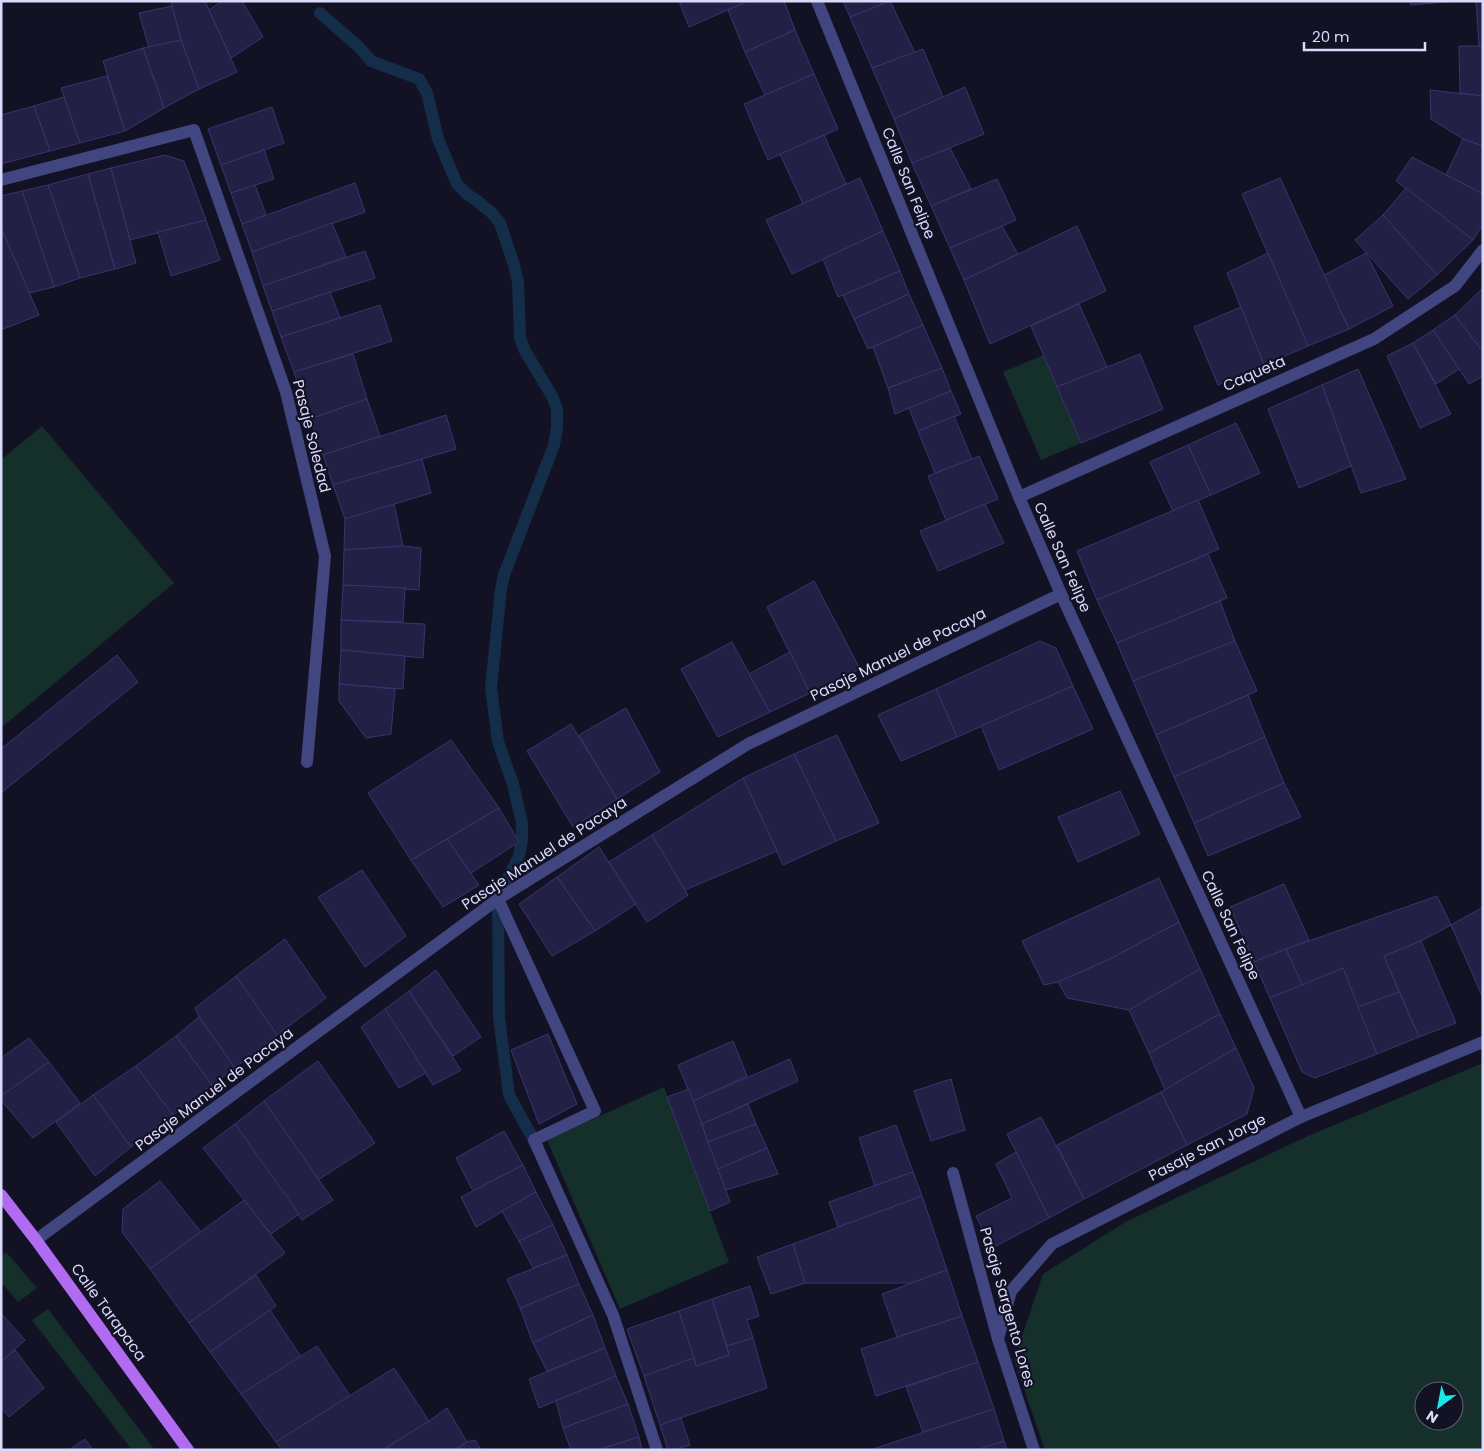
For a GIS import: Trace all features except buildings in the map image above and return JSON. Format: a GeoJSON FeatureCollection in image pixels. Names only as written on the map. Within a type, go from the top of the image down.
{"type":"FeatureCollection","features":[{"type":"Feature","properties":{"kind":"main road","name":"Calle Tarapaca"},"geometry":{"type":"LineString","coordinates":[[1,1195],[36,1240],[188,1450]]}},
{"type":"Feature","properties":{"kind":"street","name":"Calle San Felipe"},"geometry":{"type":"LineString","coordinates":[[816,1],[1019,497],[1061,594],[1301,1117]]}},
{"type":"Feature","properties":{"kind":"street","name":"Pasaje Soledad"},"geometry":{"type":"LineString","coordinates":[[1,180],[194,130],[286,392],[325,556],[307,762]]}},
{"type":"Feature","properties":{"kind":"street","name":"Caqueta"},"geometry":{"type":"LineString","coordinates":[[1019,497],[1374,339],[1455,286],[1483,250]]}},
{"type":"Feature","properties":{"kind":"street","name":"Pasaje Manuel de Pacaya"},"geometry":{"type":"LineString","coordinates":[[36,1240],[498,899],[748,744],[1061,594]]}},
{"type":"Feature","properties":{"kind":"street"},"geometry":{"type":"LineString","coordinates":[[498,899],[595,1111],[534,1140],[613,1315],[657,1450]]}},
{"type":"Feature","properties":{"kind":"street","name":"Pasaje San Jorge"},"geometry":{"type":"LineString","coordinates":[[998,1339],[1011,1291],[1052,1244],[1301,1117],[1483,1042]]}},
{"type":"Feature","properties":{"kind":"street","name":"Pasaje Sargento Lores"},"geometry":{"type":"LineString","coordinates":[[953,1173],[998,1339],[1034,1450]]}},
{"type":"Feature","properties":{"kind":"green space"},"geometry":{"type":"Polygon","coordinates":[[[1044,355],[1081,443],[1041,460],[1003,372],[1044,355]]]}},
{"type":"Feature","properties":{"kind":"green space"},"geometry":{"type":"Polygon","coordinates":[[[42,426],[174,583],[1,728],[1,460],[42,426]]]}},
{"type":"Feature","properties":{"kind":"green space"},"geometry":{"type":"Polygon","coordinates":[[[1483,1063],[1483,1450],[1045,1450],[1014,1360],[1043,1274],[1127,1221],[1308,1136],[1483,1063]]]}},
{"type":"Feature","properties":{"kind":"green space"},"geometry":{"type":"Polygon","coordinates":[[[664,1087],[729,1262],[620,1309],[547,1140],[664,1087]]]}},
{"type":"Feature","properties":{"kind":"green space"},"geometry":{"type":"Polygon","coordinates":[[[6,1252],[37,1288],[18,1302],[1,1282],[1,1256],[6,1252]]]}},
{"type":"Feature","properties":{"kind":"green space"},"geometry":{"type":"Polygon","coordinates":[[[48,1309],[155,1450],[132,1450],[32,1320],[48,1309]]]}},
{"type":"Feature","properties":{"kind":"waterway"},"geometry":{"type":"LineString","coordinates":[[320,13],[359,47],[371,61],[419,79],[427,93],[438,139],[457,184],[492,213],[500,223],[518,282],[520,338],[525,351],[552,396],[557,409],[554,445],[504,575],[491,688],[498,742],[513,784],[522,823],[522,840],[519,856],[498,899],[499,1017],[509,1095],[538,1148]]}}]}
